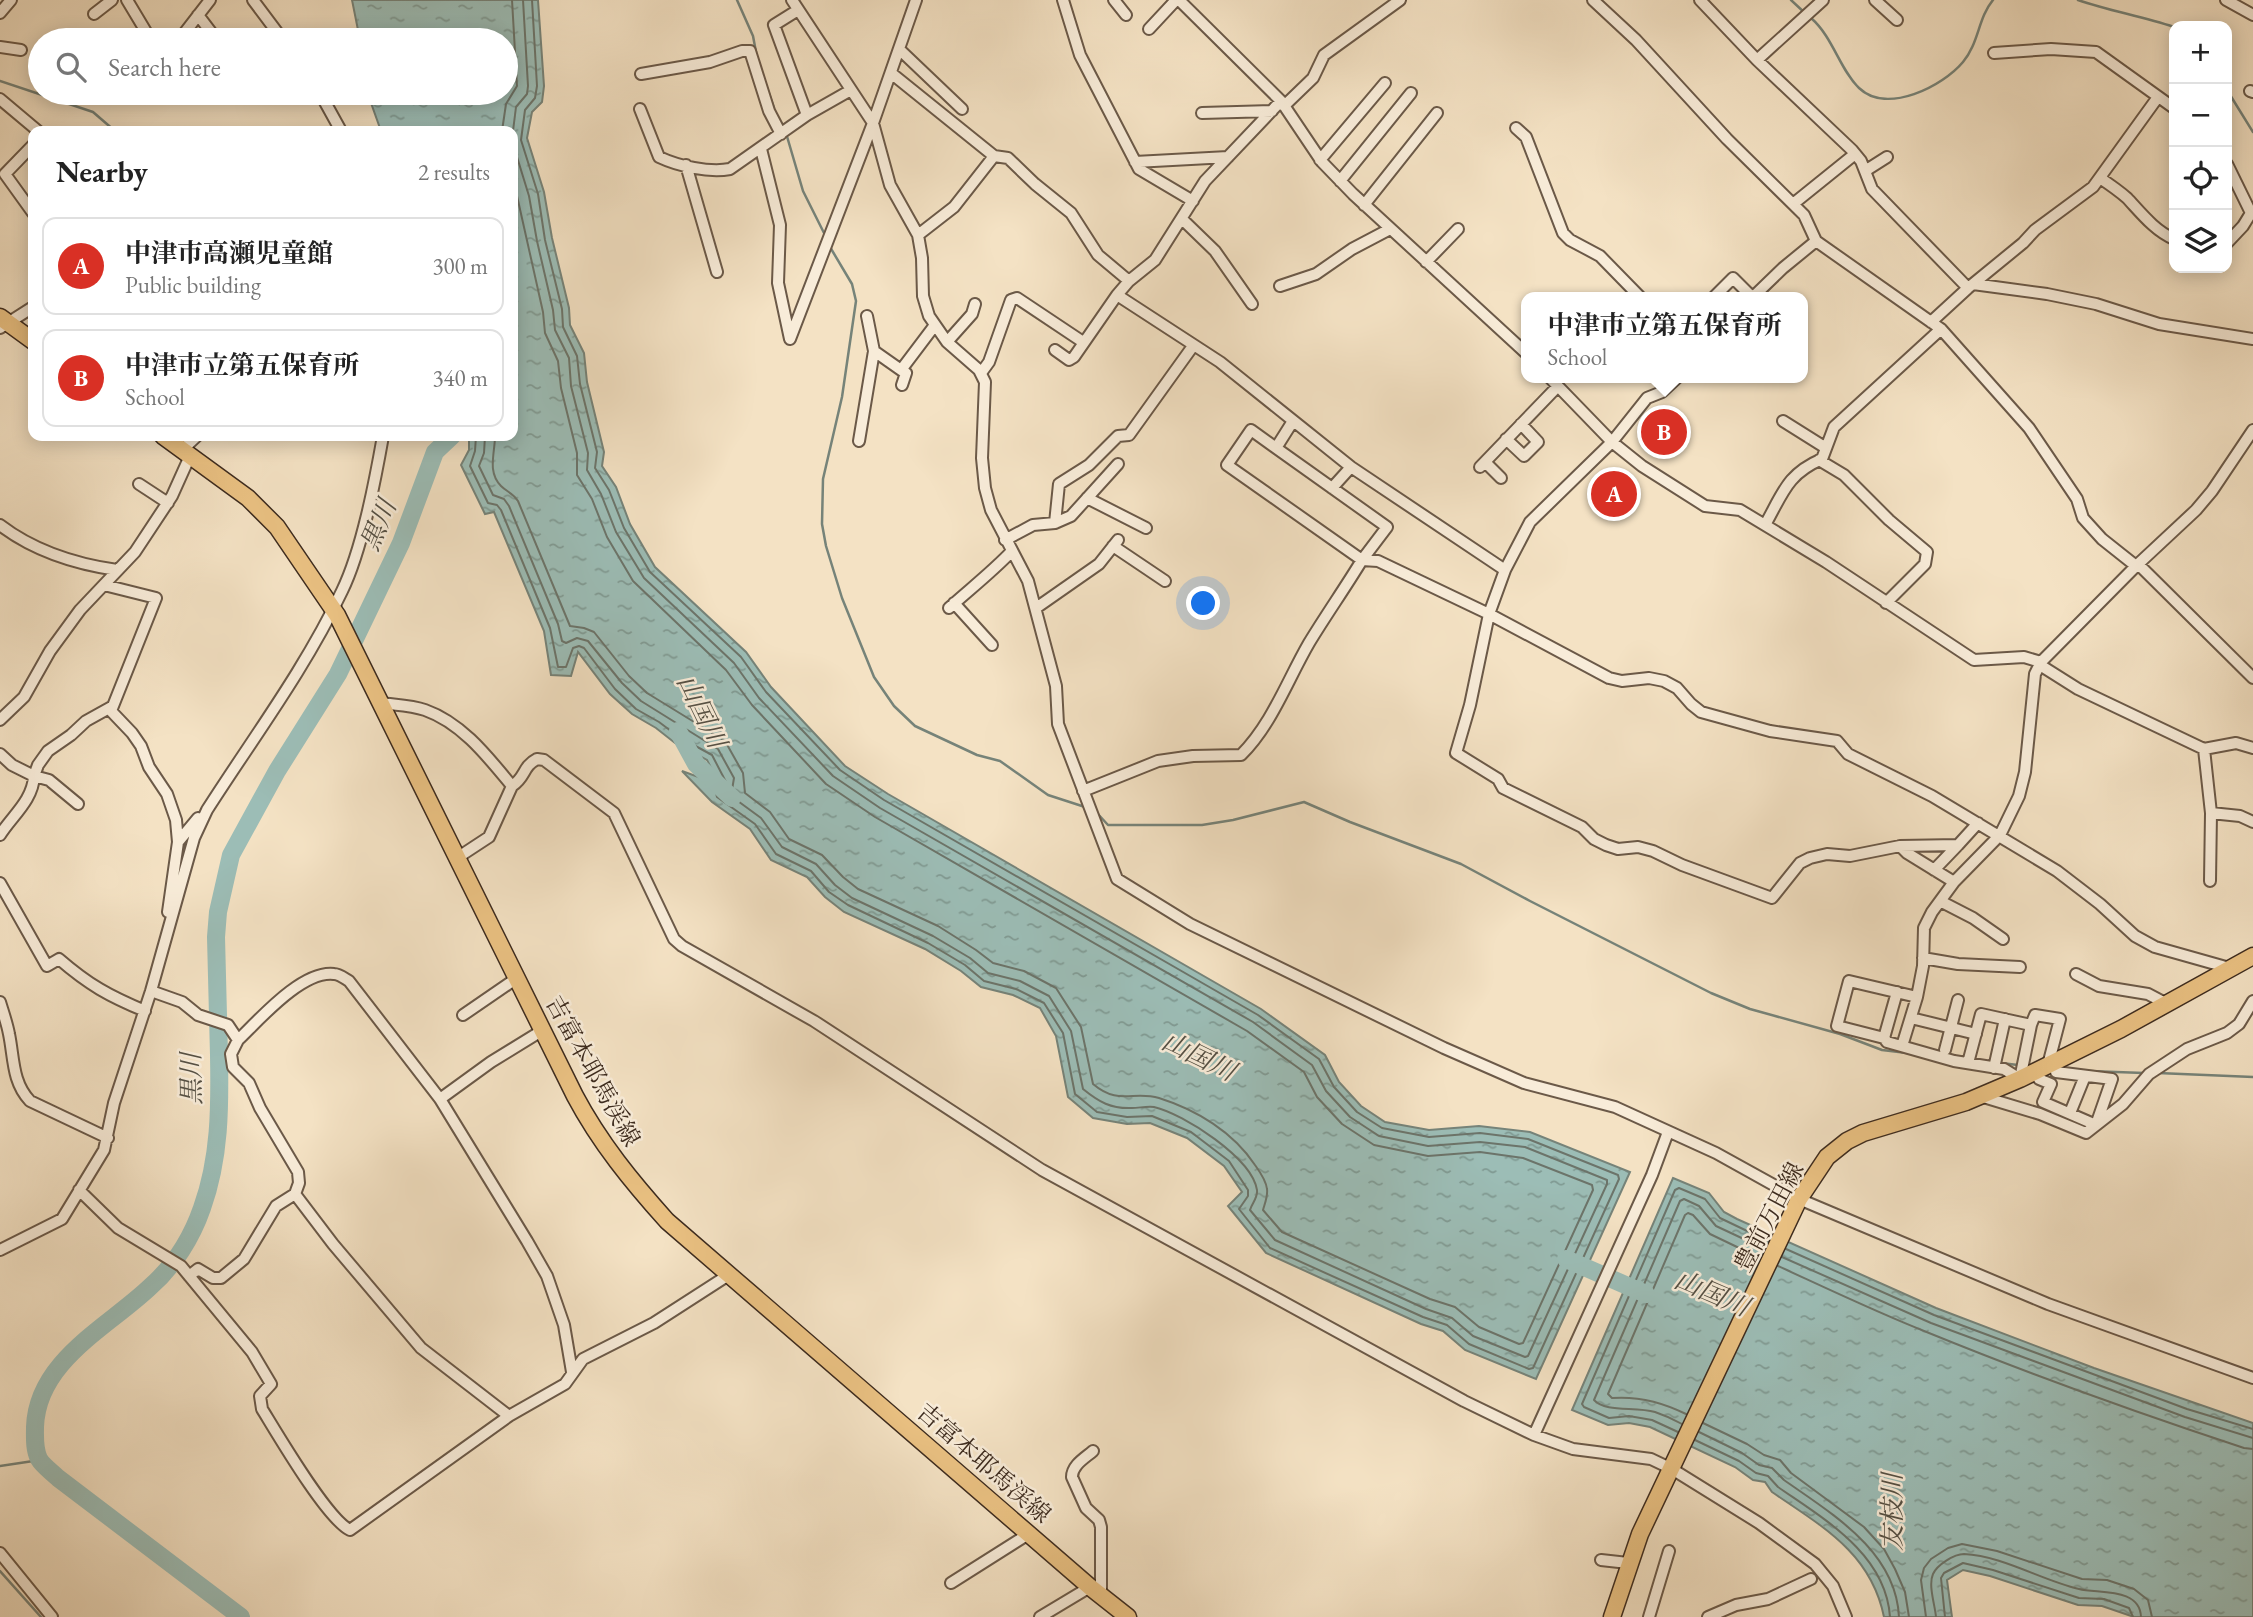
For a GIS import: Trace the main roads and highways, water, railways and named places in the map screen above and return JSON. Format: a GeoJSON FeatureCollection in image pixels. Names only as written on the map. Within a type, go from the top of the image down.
{"type":"FeatureCollection","features":[{"type":"Feature","properties":{"kind":"main road"},"geometry":{"type":"LineString","coordinates":[[3,323],[28,338]]}},
{"type":"Feature","properties":{"kind":"main road","name":"吉富本耶馬渓線"},"geometry":{"type":"LineString","coordinates":[[170,441],[248,498],[277,527],[335,612],[583,1112],[615,1160],[667,1221],[1128,1617]]}},
{"type":"Feature","properties":{"kind":"main road","name":"豊前万田線"},"geometry":{"type":"LineString","coordinates":[[1612,1617],[1628,1563],[1673,1465],[1797,1204],[1828,1157],[1863,1133],[1980,1096],[2050,1067],[2253,956]]}},
{"type":"Feature","properties":{"kind":"water"},"geometry":{"type":"Polygon","coordinates":[[[352,0],[538,0],[544,86],[542,102],[532,112],[527,138],[544,192],[569,308],[570,325],[584,353],[587,382],[604,452],[602,466],[616,487],[630,524],[655,567],[746,652],[771,687],[845,766],[888,794],[1261,1009],[1325,1055],[1339,1082],[1361,1106],[1385,1122],[1429,1130],[1479,1126],[1530,1132],[1630,1172],[1536,1379],[1465,1350],[1443,1331],[1421,1324],[1266,1253],[1228,1206],[1242,1192],[1224,1166],[1187,1138],[1150,1123],[1127,1124],[1093,1118],[1068,1097],[1056,1036],[1040,1008],[1013,995],[981,987],[925,949],[844,912],[825,897],[807,877],[771,860],[750,829],[712,802],[682,771],[720,785],[707,760],[675,743],[632,714],[610,694],[578,652],[571,676],[551,675],[544,631],[494,512],[485,514],[461,465],[469,450],[469,441],[518,441],[518,126],[379,126],[372,105],[518,105],[518,28],[358,28],[352,0]]]}},
{"type":"Feature","properties":{"kind":"water","name":"友枝川"},"geometry":{"type":"Polygon","coordinates":[[[1673,1178],[1709,1193],[1724,1212],[1737,1219],[1936,1308],[2094,1368],[2253,1423],[2253,1617],[2134,1617],[2102,1606],[2078,1605],[1990,1576],[1963,1570],[1947,1580],[1952,1617],[1884,1617],[1878,1595],[1856,1559],[1826,1530],[1772,1492],[1765,1482],[1753,1480],[1735,1467],[1650,1427],[1629,1423],[1608,1425],[1572,1410],[1673,1178]]]}},
{"type":"Feature","properties":{"kind":"waterway"},"geometry":{"type":"LineString","coordinates":[[737,0],[753,36],[756,52]]}},
{"type":"Feature","properties":{"kind":"waterway"},"geometry":{"type":"LineString","coordinates":[[1791,0],[1806,14]]}},
{"type":"Feature","properties":{"kind":"waterway"},"geometry":{"type":"LineString","coordinates":[[1811,18],[1825,34],[1852,81],[1859,88],[1871,96],[1899,98],[1929,88],[1963,62],[1993,0]]}},
{"type":"Feature","properties":{"kind":"waterway"},"geometry":{"type":"LineString","coordinates":[[2078,0],[2169,26]]}},
{"type":"Feature","properties":{"kind":"waterway"},"geometry":{"type":"LineString","coordinates":[[0,81],[28,90]]}},
{"type":"Feature","properties":{"kind":"waterway"},"geometry":{"type":"LineString","coordinates":[[766,85],[774,108]]}},
{"type":"Feature","properties":{"kind":"waterway"},"geometry":{"type":"LineString","coordinates":[[2232,98],[2253,132]]}},
{"type":"Feature","properties":{"kind":"waterway"},"geometry":{"type":"LineString","coordinates":[[72,105],[93,112],[109,126]]}},
{"type":"Feature","properties":{"kind":"waterway"},"geometry":{"type":"LineString","coordinates":[[786,133],[803,191],[826,237]]}},
{"type":"Feature","properties":{"kind":"waterway"},"geometry":{"type":"LineString","coordinates":[[830,247],[852,284],[856,301],[842,397],[823,479],[822,524],[842,598],[874,677],[894,706],[915,726],[977,755],[1000,761],[1048,795],[1085,807]]}},
{"type":"Feature","properties":{"kind":"waterway","name":"黒川"},"geometry":{"type":"LineString","coordinates":[[241,1617],[43,1464],[37,1455],[35,1443],[39,1404],[48,1383],[61,1364],[167,1270],[198,1219],[208,1189],[218,1132],[216,937],[218,912],[231,855],[277,771],[338,674],[401,543],[435,452],[447,441]]}},
{"type":"Feature","properties":{"kind":"waterway","name":"山国川"},"geometry":{"type":"LineString","coordinates":[[678,731],[696,764],[732,798]]}},
{"type":"Feature","properties":{"kind":"waterway"},"geometry":{"type":"LineString","coordinates":[[1097,813],[1108,825],[1202,825],[1304,802],[1461,864],[1711,993],[1750,1009],[1840,1034],[1882,1050],[1907,1053]]}},
{"type":"Feature","properties":{"kind":"waterway"},"geometry":{"type":"LineString","coordinates":[[2001,1063],[2018,1065]]}},
{"type":"Feature","properties":{"kind":"waterway"},"geometry":{"type":"LineString","coordinates":[[2088,1071],[2144,1073]]}},
{"type":"Feature","properties":{"kind":"waterway"},"geometry":{"type":"LineString","coordinates":[[2158,1073],[2253,1077]]}},
{"type":"Feature","properties":{"kind":"waterway","name":"山国川"},"geometry":{"type":"LineString","coordinates":[[1566,1259],[1646,1294]]}},
{"type":"Feature","properties":{"kind":"waterway"},"geometry":{"type":"LineString","coordinates":[[0,1466],[40,1460]]}},
{"type":"Feature","properties":{"kind":"waterway"},"geometry":{"type":"LineString","coordinates":[[0,1571],[41,1617]]}},
{"type":"Feature","properties":{"kind":"place","name":"中津市立第五保育所"},"geometry":{"type":"Point","coordinates":[1664,432]}},
{"type":"Feature","properties":{"kind":"place","name":"中津市高瀬児童館"},"geometry":{"type":"Point","coordinates":[1614,494]}}]}
